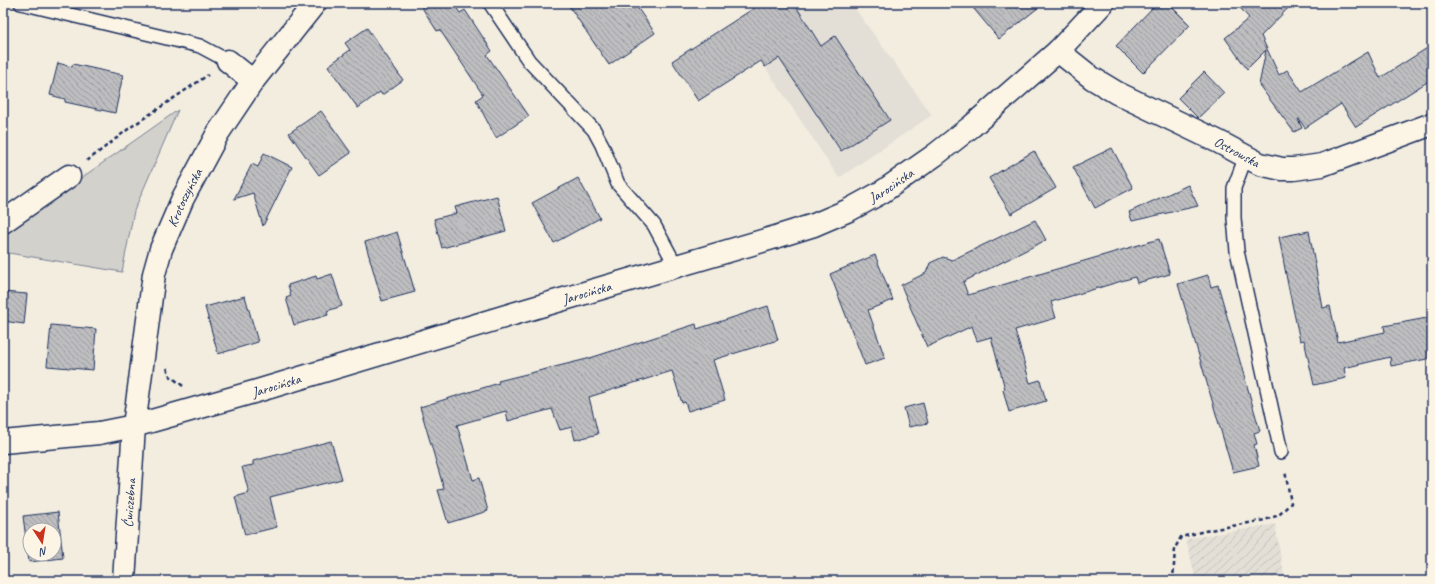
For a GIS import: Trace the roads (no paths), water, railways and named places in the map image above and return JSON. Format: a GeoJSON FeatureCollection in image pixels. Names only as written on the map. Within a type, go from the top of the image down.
{"type":"FeatureCollection","features":[{"type":"Feature","properties":{"kind":"street","name":"Krotoszyńska"},"geometry":{"type":"LineString","coordinates":[[134,426],[154,274],[161,249],[183,198],[218,133],[253,80],[315,3]]}},
{"type":"Feature","properties":{"kind":"street","name":"Jarocińska"},"geometry":{"type":"LineString","coordinates":[[3,442],[99,432],[134,426],[257,391],[814,225],[849,210],[882,192],[935,155],[972,126],[1058,51],[1103,3]]}},
{"type":"Feature","properties":{"kind":"street","name":"Ostrowska"},"geometry":{"type":"LineString","coordinates":[[1058,51],[1092,78],[1117,93],[1260,164],[1294,170],[1307,168],[1322,164],[1432,124]]}},
{"type":"Feature","properties":{"kind":"street"},"geometry":{"type":"LineString","coordinates":[[228,61],[253,80]]}},
{"type":"Feature","properties":{"kind":"street"},"geometry":{"type":"LineString","coordinates":[[3,222],[69,176]]}},
{"type":"Feature","properties":{"kind":"street","name":"Ćwiczebna"},"geometry":{"type":"LineString","coordinates":[[124,581],[134,426]]}},
{"type":"Feature","properties":{"kind":"lane"},"geometry":{"type":"LineString","coordinates":[[21,3],[200,46],[228,61]]}},
{"type":"Feature","properties":{"kind":"lane"},"geometry":{"type":"LineString","coordinates":[[490,3],[529,61],[594,130],[602,145],[618,184],[654,225],[676,266]]}},
{"type":"Feature","properties":{"kind":"lane"},"geometry":{"type":"LineString","coordinates":[[1246,156],[1234,188],[1234,218],[1237,251],[1281,452]]}}]}
